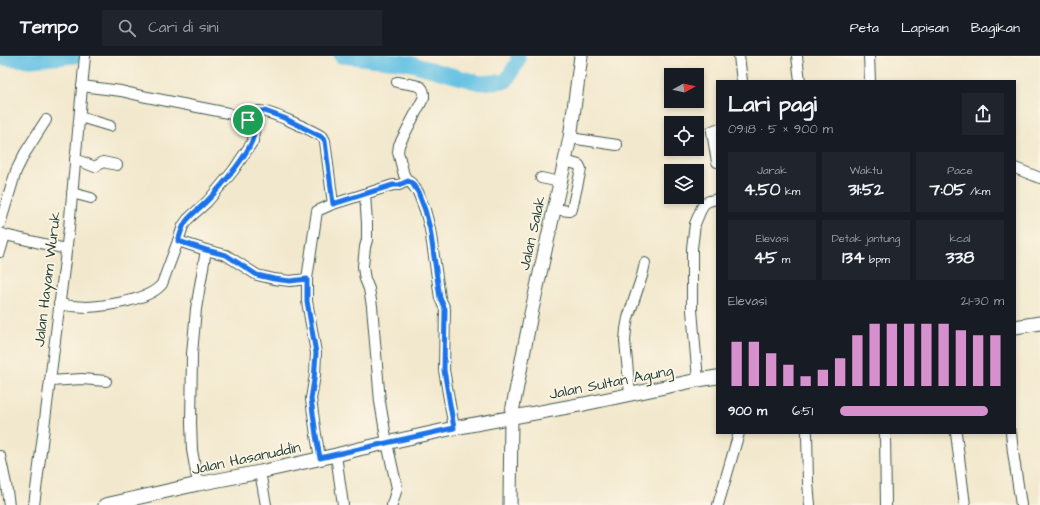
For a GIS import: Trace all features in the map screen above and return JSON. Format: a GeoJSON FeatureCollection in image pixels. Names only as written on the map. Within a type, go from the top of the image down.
{"type":"FeatureCollection","features":[{"type":"Feature","properties":{"kind":"main road","name":"Jalan Salak"},"geometry":{"type":"LineString","coordinates":[[510,505],[511,417],[531,314],[570,138],[581,56]]}},
{"type":"Feature","properties":{"kind":"main road"},"geometry":{"type":"LineString","coordinates":[[1016,327],[1040,323]]}},
{"type":"Feature","properties":{"kind":"main road","name":"Jalan Sultan Agung"},"geometry":{"type":"LineString","coordinates":[[511,417],[716,377]]}},
{"type":"Feature","properties":{"kind":"main road","name":"Jalan Hasanuddin"},"geometry":{"type":"LineString","coordinates":[[105,505],[336,455],[386,442],[511,417]]}},
{"type":"Feature","properties":{"kind":"street","name":"Jalan Hayam Wuruk"},"geometry":{"type":"LineString","coordinates":[[34,505],[66,249],[85,56]]}},
{"type":"Feature","properties":{"kind":"street"},"geometry":{"type":"LineString","coordinates":[[739,56],[742,80]]}},
{"type":"Feature","properties":{"kind":"street"},"geometry":{"type":"LineString","coordinates":[[797,56],[800,80]]}},
{"type":"Feature","properties":{"kind":"street"},"geometry":{"type":"LineString","coordinates":[[869,56],[870,80]]}},
{"type":"Feature","properties":{"kind":"street"},"geometry":{"type":"LineString","coordinates":[[397,82],[420,87],[425,94],[398,148],[398,152],[404,175],[418,192],[430,229],[440,298],[445,309],[444,370],[454,428]]}},
{"type":"Feature","properties":{"kind":"street"},"geometry":{"type":"LineString","coordinates":[[59,304],[87,307],[104,305],[134,300],[159,289],[183,226],[233,171],[253,141],[254,129],[248,120],[228,113],[83,84]]}},
{"type":"Feature","properties":{"kind":"street"},"geometry":{"type":"LineString","coordinates":[[248,120],[254,113],[265,111],[284,118],[322,137],[325,141],[333,204]]}},
{"type":"Feature","properties":{"kind":"street"},"geometry":{"type":"LineString","coordinates":[[80,116],[110,126]]}},
{"type":"Feature","properties":{"kind":"street"},"geometry":{"type":"LineString","coordinates":[[0,224],[16,171],[25,153],[46,120]]}},
{"type":"Feature","properties":{"kind":"street"},"geometry":{"type":"LineString","coordinates":[[716,129],[712,131],[716,156]]}},
{"type":"Feature","properties":{"kind":"street"},"geometry":{"type":"LineString","coordinates":[[570,138],[617,144]]}},
{"type":"Feature","properties":{"kind":"street"},"geometry":{"type":"LineString","coordinates":[[75,159],[96,167],[103,162],[117,164]]}},
{"type":"Feature","properties":{"kind":"street"},"geometry":{"type":"LineString","coordinates":[[554,209],[569,211],[572,209],[580,169],[579,165],[565,161]]}},
{"type":"Feature","properties":{"kind":"street"},"geometry":{"type":"LineString","coordinates":[[1016,168],[1040,178]]}},
{"type":"Feature","properties":{"kind":"street"},"geometry":{"type":"LineString","coordinates":[[540,178],[560,182]]}},
{"type":"Feature","properties":{"kind":"street"},"geometry":{"type":"LineString","coordinates":[[320,458],[311,399],[316,353],[307,301],[307,279],[316,211],[333,204],[408,181]]}},
{"type":"Feature","properties":{"kind":"street"},"geometry":{"type":"LineString","coordinates":[[72,193],[91,198]]}},
{"type":"Feature","properties":{"kind":"street"},"geometry":{"type":"LineString","coordinates":[[365,194],[367,240],[365,247],[364,270],[372,306],[380,402],[386,442],[397,488],[392,505]]}},
{"type":"Feature","properties":{"kind":"street"},"geometry":{"type":"LineString","coordinates":[[698,380],[692,310],[692,248],[695,224],[702,207],[705,203],[716,199]]}},
{"type":"Feature","properties":{"kind":"street"},"geometry":{"type":"LineString","coordinates":[[0,252],[2,234],[66,249]]}},
{"type":"Feature","properties":{"kind":"street"},"geometry":{"type":"LineString","coordinates":[[178,241],[226,255],[257,275],[290,281],[307,279]]}},
{"type":"Feature","properties":{"kind":"street"},"geometry":{"type":"LineString","coordinates":[[198,484],[192,450],[192,354],[196,309],[206,250]]}},
{"type":"Feature","properties":{"kind":"street"},"geometry":{"type":"LineString","coordinates":[[630,394],[625,341],[626,329],[645,263]]}},
{"type":"Feature","properties":{"kind":"street"},"geometry":{"type":"LineString","coordinates":[[50,381],[82,379],[106,380]]}},
{"type":"Feature","properties":{"kind":"street"},"geometry":{"type":"LineString","coordinates":[[718,505],[739,434]]}},
{"type":"Feature","properties":{"kind":"street"},"geometry":{"type":"LineString","coordinates":[[807,434],[810,505]]}},
{"type":"Feature","properties":{"kind":"street"},"geometry":{"type":"LineString","coordinates":[[886,434],[886,505]]}},
{"type":"Feature","properties":{"kind":"street"},"geometry":{"type":"LineString","coordinates":[[956,434],[965,505]]}},
{"type":"Feature","properties":{"kind":"street"},"geometry":{"type":"LineString","coordinates":[[1011,434],[1021,505]]}},
{"type":"Feature","properties":{"kind":"street"},"geometry":{"type":"LineString","coordinates":[[336,455],[344,505]]}},
{"type":"Feature","properties":{"kind":"street"},"geometry":{"type":"LineString","coordinates":[[0,456],[9,505]]}},
{"type":"Feature","properties":{"kind":"street"},"geometry":{"type":"LineString","coordinates":[[260,472],[266,505]]}},
{"type":"Feature","properties":{"kind":"waterway"},"geometry":{"type":"LineString","coordinates":[[0,58],[31,60],[75,56]]}},
{"type":"Feature","properties":{"kind":"waterway"},"geometry":{"type":"LineString","coordinates":[[341,56],[408,63],[480,83],[506,81],[518,61],[518,56]]}},
{"type":"Feature","properties":{"kind":"route"},"geometry":{"type":"LineString","coordinates":[[265,111],[319,134],[325,141],[333,204],[408,181],[412,183],[418,192],[430,229],[435,272],[440,298],[445,309],[444,370],[454,428],[320,458],[311,399],[316,353],[307,301],[307,279],[290,281],[257,275],[226,255],[178,241],[183,226],[188,219],[206,202],[233,171],[253,141],[254,129],[248,120],[254,113],[265,111]]}}]}
